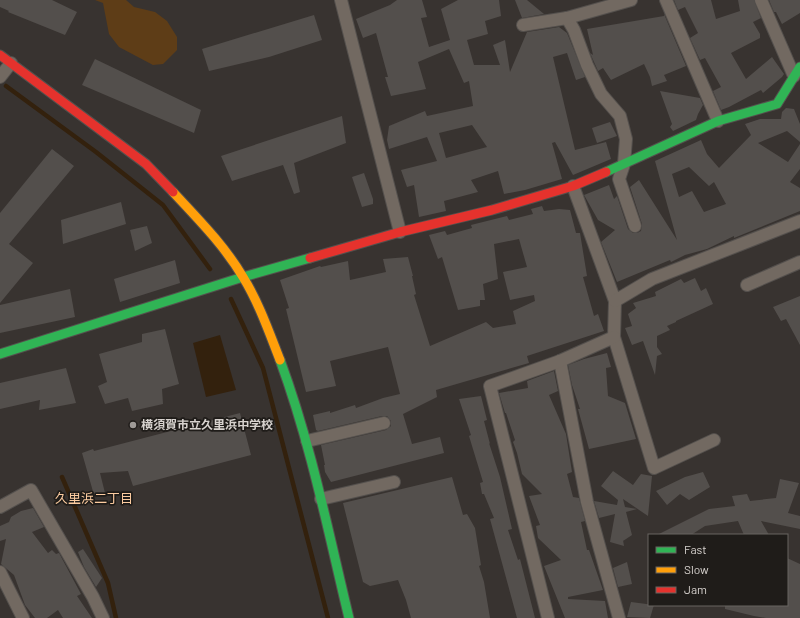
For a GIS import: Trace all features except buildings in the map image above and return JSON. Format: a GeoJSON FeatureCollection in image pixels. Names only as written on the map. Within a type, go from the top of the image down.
{"type":"FeatureCollection","features":[{"type":"Feature","properties":{"kind":"street"},"geometry":{"type":"LineString","coordinates":[[341,0],[400,232]]}},
{"type":"Feature","properties":{"kind":"street"},"geometry":{"type":"LineString","coordinates":[[523,25],[567,18],[631,0]]}},
{"type":"Feature","properties":{"kind":"street"},"geometry":{"type":"LineString","coordinates":[[666,0],[718,121]]}},
{"type":"Feature","properties":{"kind":"street"},"geometry":{"type":"LineString","coordinates":[[0,354],[243,277],[400,232],[492,210],[573,186],[718,121],[777,104],[797,72],[761,0]]}},
{"type":"Feature","properties":{"kind":"street"},"geometry":{"type":"LineString","coordinates":[[567,18],[574,30],[587,65],[601,94],[620,116],[626,139],[624,164],[619,179],[636,226]]}},
{"type":"Feature","properties":{"kind":"street"},"geometry":{"type":"LineString","coordinates":[[0,55],[146,164],[220,244],[243,277],[266,323],[294,398],[307,441],[349,618]]}},
{"type":"Feature","properties":{"kind":"street"},"geometry":{"type":"LineString","coordinates":[[0,77],[11,63]]}},
{"type":"Feature","properties":{"kind":"street"},"geometry":{"type":"LineString","coordinates":[[573,186],[615,301],[614,337],[654,468],[714,440]]}},
{"type":"Feature","properties":{"kind":"street"},"geometry":{"type":"LineString","coordinates":[[615,301],[652,279],[800,221]]}},
{"type":"Feature","properties":{"kind":"street"},"geometry":{"type":"LineString","coordinates":[[747,285],[800,262]]}},
{"type":"Feature","properties":{"kind":"street"},"geometry":{"type":"LineString","coordinates":[[548,618],[490,386],[560,361],[614,337]]}},
{"type":"Feature","properties":{"kind":"street"},"geometry":{"type":"LineString","coordinates":[[560,361],[587,502],[619,618]]}},
{"type":"Feature","properties":{"kind":"street"},"geometry":{"type":"LineString","coordinates":[[307,441],[384,423]]}},
{"type":"Feature","properties":{"kind":"street"},"geometry":{"type":"LineString","coordinates":[[321,499],[394,482]]}},
{"type":"Feature","properties":{"kind":"street"},"geometry":{"type":"LineString","coordinates":[[0,507],[31,490],[93,597],[103,618]]}},
{"type":"Feature","properties":{"kind":"street"},"geometry":{"type":"LineString","coordinates":[[0,572],[23,618]]}},
{"type":"Feature","properties":{"kind":"shaded area"},"geometry":{"type":"Polygon","coordinates":[[[95,0],[126,0],[134,7],[155,12],[167,21],[177,37],[177,50],[163,64],[153,65],[119,47],[109,34],[103,3],[95,0]]]}},
{"type":"Feature","properties":{"kind":"shaded area"},"geometry":{"type":"Polygon","coordinates":[[[220,335],[236,390],[206,397],[193,343],[220,335]]]}},
{"type":"Feature","properties":{"kind":"waterway"},"geometry":{"type":"LineString","coordinates":[[6,86],[96,152],[163,205],[210,269]]}},
{"type":"Feature","properties":{"kind":"waterway"},"geometry":{"type":"LineString","coordinates":[[231,299],[263,368],[328,618]]}},
{"type":"Feature","properties":{"kind":"waterway"},"geometry":{"type":"LineString","coordinates":[[62,477],[108,583],[116,618]]}},
{"type":"Feature","properties":{"kind":"traffic: fast"},"geometry":{"type":"LineString","coordinates":[[606,172],[718,121],[777,104],[800,67]]}},
{"type":"Feature","properties":{"kind":"traffic: fast"},"geometry":{"type":"LineString","coordinates":[[0,354],[243,277],[310,258]]}},
{"type":"Feature","properties":{"kind":"traffic: fast"},"geometry":{"type":"LineString","coordinates":[[280,360],[310,456],[349,618]]}},
{"type":"Feature","properties":{"kind":"traffic: slow"},"geometry":{"type":"LineString","coordinates":[[173,192],[210,233],[236,265],[259,307],[280,360]]}},
{"type":"Feature","properties":{"kind":"traffic: jam"},"geometry":{"type":"LineString","coordinates":[[0,55],[146,164],[173,192]]}},
{"type":"Feature","properties":{"kind":"traffic: jam"},"geometry":{"type":"LineString","coordinates":[[310,258],[400,232],[492,210],[573,186],[606,172]]}},
{"type":"Feature","properties":{"kind":"place","name":"横須賀市立久里浜中学校"},"geometry":{"type":"Point","coordinates":[133,425]}},
{"type":"Feature","properties":{"kind":"district","name":"久里浜二丁目"},"geometry":{"type":"Point","coordinates":[94,498]}}]}
